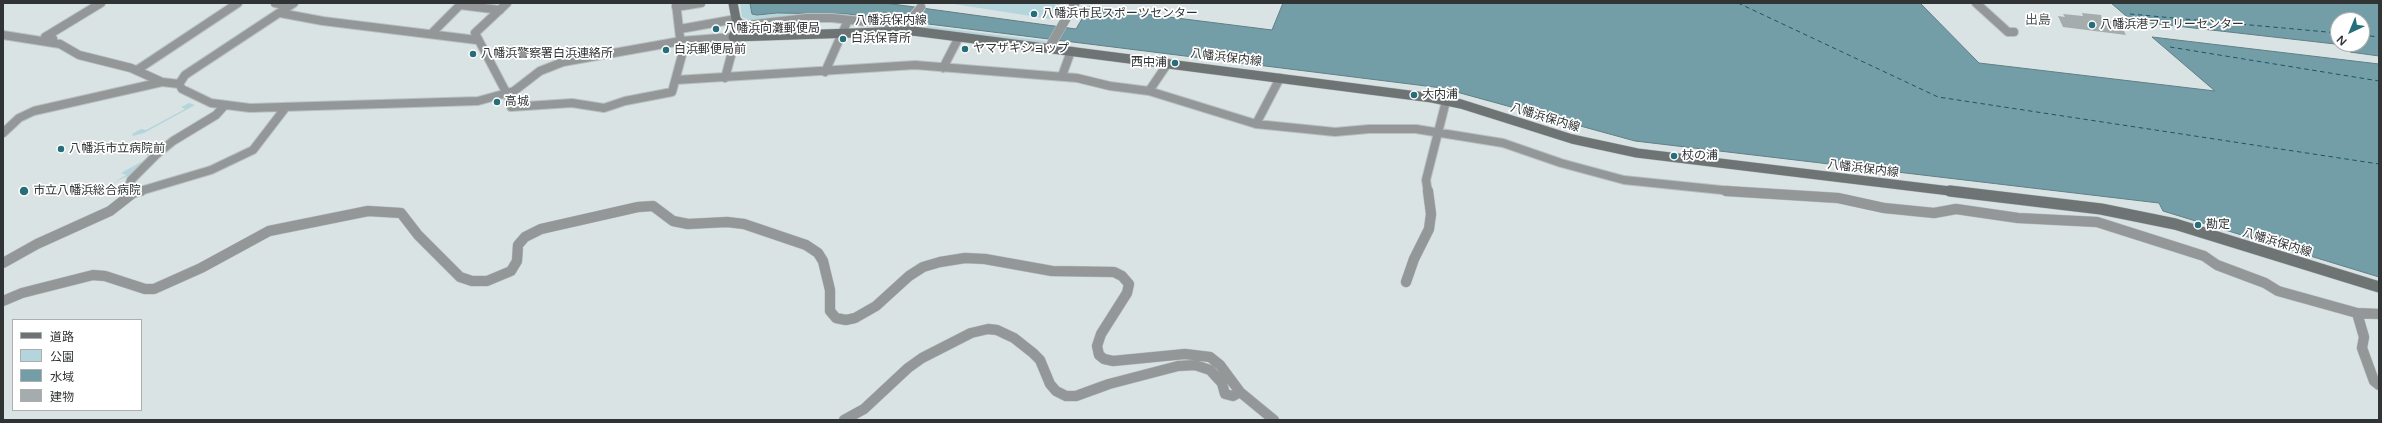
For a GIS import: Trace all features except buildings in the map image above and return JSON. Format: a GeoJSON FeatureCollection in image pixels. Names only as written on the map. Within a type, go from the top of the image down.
{"type":"FeatureCollection","features":[{"type":"Feature","properties":{"kind":"main road"},"geometry":{"type":"LineString","coordinates":[[733,3],[737,21],[735,37]]}},
{"type":"Feature","properties":{"kind":"main road","name":"八幡浜保内線"},"geometry":{"type":"LineString","coordinates":[[735,37],[843,33],[909,27],[959,37],[1051,45],[1071,51],[1446,101],[1572,139],[1637,153],[2101,209],[2175,224],[2379,287]]}},
{"type":"Feature","properties":{"kind":"street"},"geometry":{"type":"LineString","coordinates":[[60,44],[61,42],[57,40],[45,37],[101,3]]}},
{"type":"Feature","properties":{"kind":"street"},"geometry":{"type":"LineString","coordinates":[[137,70],[238,3]]}},
{"type":"Feature","properties":{"kind":"street"},"geometry":{"type":"LineString","coordinates":[[275,3],[292,5]]}},
{"type":"Feature","properties":{"kind":"street"},"geometry":{"type":"LineString","coordinates":[[507,3],[475,33],[477,40],[507,94],[511,108],[572,103],[604,108],[625,101],[672,92],[682,55],[676,5],[701,3]]}},
{"type":"Feature","properties":{"kind":"street"},"geometry":{"type":"LineString","coordinates":[[1051,45],[1075,3]]}},
{"type":"Feature","properties":{"kind":"street"},"geometry":{"type":"LineString","coordinates":[[1976,3],[2008,32],[2014,32]]}},
{"type":"Feature","properties":{"kind":"street"},"geometry":{"type":"LineString","coordinates":[[431,34],[461,4],[500,10]]}},
{"type":"Feature","properties":{"kind":"street"},"geometry":{"type":"LineString","coordinates":[[179,84],[186,75],[292,5]]}},
{"type":"Feature","properties":{"kind":"street"},"geometry":{"type":"LineString","coordinates":[[680,29],[737,21],[746,25],[807,18],[848,20],[909,27],[921,7]]}},
{"type":"Feature","properties":{"kind":"street"},"geometry":{"type":"LineString","coordinates":[[280,13],[323,21],[477,40]]}},
{"type":"Feature","properties":{"kind":"street"},"geometry":{"type":"LineString","coordinates":[[825,72],[848,20]]}},
{"type":"Feature","properties":{"kind":"street"},"geometry":{"type":"LineString","coordinates":[[3,35],[60,44],[85,57],[137,70],[162,82],[179,84]]}},
{"type":"Feature","properties":{"kind":"street"},"geometry":{"type":"LineString","coordinates":[[179,84],[182,89],[206,101],[224,106],[286,107],[478,101],[514,91],[540,71],[563,62],[681,41],[735,37],[725,78]]}},
{"type":"Feature","properties":{"kind":"street"},"geometry":{"type":"LineString","coordinates":[[943,68],[959,37]]}},
{"type":"Feature","properties":{"kind":"street"},"geometry":{"type":"LineString","coordinates":[[1062,76],[1071,51]]}},
{"type":"Feature","properties":{"kind":"street"},"geometry":{"type":"LineString","coordinates":[[1149,90],[1168,63]]}},
{"type":"Feature","properties":{"kind":"street"},"geometry":{"type":"LineString","coordinates":[[676,80],[825,72],[915,65],[1062,76],[1149,90],[1256,124],[1335,132],[1369,129],[1416,129],[1503,143],[1561,163],[1624,180],[1699,189],[1838,198],[1884,208],[1934,213],[1956,209],[2018,218],[2084,223],[2097,222],[2168,243],[2204,256],[2217,265],[2265,283],[2278,291],[2357,313],[2379,314]]}},
{"type":"Feature","properties":{"kind":"street"},"geometry":{"type":"LineString","coordinates":[[1256,124],[1280,78]]}},
{"type":"Feature","properties":{"kind":"street"},"geometry":{"type":"LineString","coordinates":[[3,133],[19,118],[34,111],[162,82]]}},
{"type":"Feature","properties":{"kind":"street"},"geometry":{"type":"LineString","coordinates":[[1406,282],[1412,270],[1414,259],[1429,229],[1431,214],[1426,180],[1446,101]]}},
{"type":"Feature","properties":{"kind":"street"},"geometry":{"type":"LineString","coordinates":[[133,193],[133,185],[129,186],[131,180],[157,154],[173,141],[216,115],[224,106]]}},
{"type":"Feature","properties":{"kind":"street"},"geometry":{"type":"LineString","coordinates":[[3,264],[55,236],[110,211],[133,193],[223,165],[253,150],[286,107]]}},
{"type":"Feature","properties":{"kind":"street"},"geometry":{"type":"LineString","coordinates":[[3,301],[22,293],[93,275],[105,276],[145,288],[154,289],[201,268],[249,240],[269,231],[316,220],[368,211],[401,213],[418,235],[460,277],[472,281],[488,281],[510,272],[516,261],[518,245],[525,237],[541,229],[638,207],[653,206],[673,221],[688,224],[727,222],[744,224],[806,245],[818,254],[823,261],[830,290],[830,311],[836,318],[846,320],[855,318],[876,306],[909,276],[923,267],[940,262],[965,258],[985,259],[1052,271],[1114,272],[1122,276],[1129,284],[1127,294],[1101,334],[1097,346],[1099,355],[1104,359],[1113,361],[1150,356],[1199,354],[1210,358],[1220,366],[1240,392],[1274,420]]}},
{"type":"Feature","properties":{"kind":"street"},"geometry":{"type":"LineString","coordinates":[[2357,313],[2364,337],[2362,348],[2374,381],[2379,386]]}},
{"type":"Feature","properties":{"kind":"street"},"geometry":{"type":"LineString","coordinates":[[844,420],[864,409],[908,368],[922,358],[971,333],[988,329],[997,330],[1033,353],[1040,360],[1050,384],[1056,391],[1066,396],[1076,396],[1109,384],[1178,366],[1195,365],[1210,370],[1222,383],[1225,394],[1233,396],[1240,392]]}},
{"type":"Feature","properties":{"kind":"green space"},"geometry":{"type":"Polygon","coordinates":[[[740,3],[750,3],[752,14],[757,15],[813,12],[750,20],[742,17],[740,3]]]}},
{"type":"Feature","properties":{"kind":"green space","name":"八幡浜市民スポーツセンター"},"geometry":{"type":"Polygon","coordinates":[[[947,3],[1061,3],[1050,19],[947,3]]]}},
{"type":"Feature","properties":{"kind":"green space"},"geometry":{"type":"Polygon","coordinates":[[[926,26],[1046,41],[1044,44],[923,30],[926,26]]]}},
{"type":"Feature","properties":{"kind":"green space"},"geometry":{"type":"Polygon","coordinates":[[[189,103],[195,105],[144,133],[133,136],[132,134],[141,129],[146,130],[185,109],[181,107],[189,103]]]}},
{"type":"Feature","properties":{"kind":"green space"},"geometry":{"type":"Polygon","coordinates":[[[183,132],[130,175],[113,183],[126,175],[121,173],[150,157],[145,154],[183,132]]]}},
{"type":"Feature","properties":{"kind":"water"},"geometry":{"type":"Polygon","coordinates":[[[750,3],[885,3],[1076,29],[1089,7],[1272,30],[1283,3],[1920,3],[1979,63],[2215,91],[2152,37],[2379,64],[2379,277],[2163,211],[2159,203],[1635,141],[1442,88],[848,14],[777,13],[757,15],[752,14],[750,3]]]}},
{"type":"Feature","properties":{"kind":"water"},"geometry":{"type":"Polygon","coordinates":[[[2111,3],[2379,3],[2379,56],[2350,52],[2370,52],[2370,12],[2330,12],[2330,43],[2132,21],[2111,3]]]}},
{"type":"Feature","properties":{"kind":"ferry route"},"geometry":{"type":"LineString","coordinates":[[1738,3],[1938,97],[2379,164]]}},
{"type":"Feature","properties":{"kind":"ferry route"},"geometry":{"type":"LineString","coordinates":[[2130,14],[2330,32]]}},
{"type":"Feature","properties":{"kind":"ferry route"},"geometry":{"type":"LineString","coordinates":[[2370,36],[2379,37]]}},
{"type":"Feature","properties":{"kind":"ferry route"},"geometry":{"type":"LineString","coordinates":[[2170,47],[2379,81]]}},
{"type":"Feature","properties":{"kind":"place","name":"八幡浜市民スポーツセンター"},"geometry":{"type":"Point","coordinates":[1034,14]}},
{"type":"Feature","properties":{"kind":"place","name":"八幡浜港フェリーセンター"},"geometry":{"type":"Point","coordinates":[2092,25]}},
{"type":"Feature","properties":{"kind":"place","name":"八幡浜向灘郵便局"},"geometry":{"type":"Point","coordinates":[716,29]}},
{"type":"Feature","properties":{"kind":"place","name":"白浜保育所"},"geometry":{"type":"Point","coordinates":[843,39]}},
{"type":"Feature","properties":{"kind":"place","name":"ヤマザキショップ"},"geometry":{"type":"Point","coordinates":[965,49]}},
{"type":"Feature","properties":{"kind":"place","name":"白浜郵便局前"},"geometry":{"type":"Point","coordinates":[666,50]}},
{"type":"Feature","properties":{"kind":"place","name":"八幡浜警察署白浜連絡所"},"geometry":{"type":"Point","coordinates":[473,54]}},
{"type":"Feature","properties":{"kind":"place","name":"西中浦"},"geometry":{"type":"Point","coordinates":[1175,63]}},
{"type":"Feature","properties":{"kind":"place","name":"大内浦"},"geometry":{"type":"Point","coordinates":[1414,95]}},
{"type":"Feature","properties":{"kind":"place","name":"高城"},"geometry":{"type":"Point","coordinates":[497,102]}},
{"type":"Feature","properties":{"kind":"place","name":"八幡浜市立病院前"},"geometry":{"type":"Point","coordinates":[61,149]}},
{"type":"Feature","properties":{"kind":"place","name":"杖の浦"},"geometry":{"type":"Point","coordinates":[1674,156]}},
{"type":"Feature","properties":{"kind":"place","name":"市立八幡浜総合病院"},"geometry":{"type":"Point","coordinates":[24,191]}},
{"type":"Feature","properties":{"kind":"place","name":"勘定"},"geometry":{"type":"Point","coordinates":[2198,225]}},
{"type":"Feature","properties":{"kind":"district","name":"出島"},"geometry":{"type":"Point","coordinates":[2038,21]}}]}
